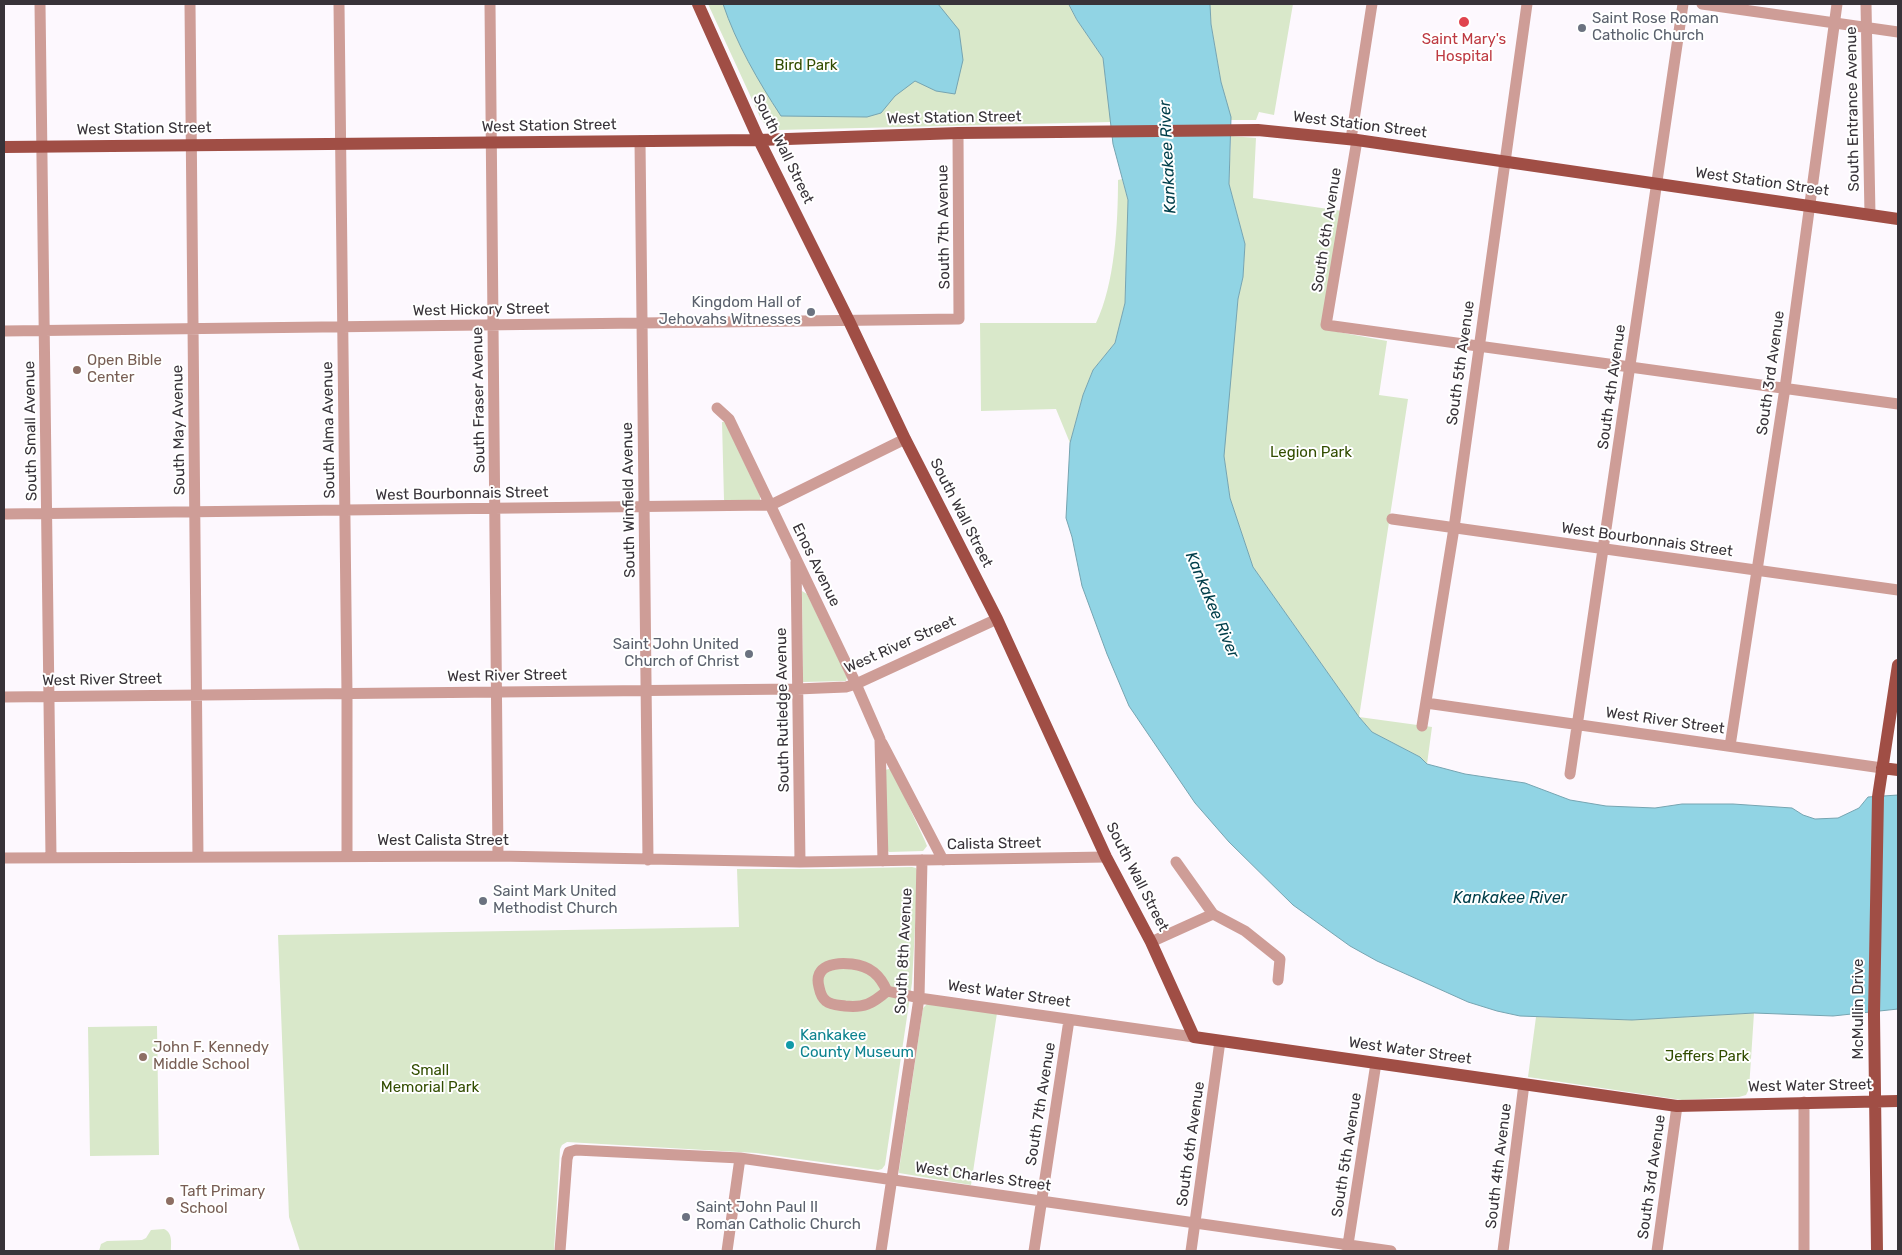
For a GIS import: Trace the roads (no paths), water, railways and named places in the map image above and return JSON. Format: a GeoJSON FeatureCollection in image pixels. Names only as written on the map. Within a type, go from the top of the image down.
{"type":"FeatureCollection","features":[{"type":"Feature","properties":{"kind":"main road","name":"South Wall Street"},"geometry":{"type":"LineString","coordinates":[[698,4],[759,140],[905,439],[997,619],[1106,857],[1151,942],[1194,1037]]}},
{"type":"Feature","properties":{"kind":"main road","name":"West Station Street"},"geometry":{"type":"LineString","coordinates":[[4,147],[759,140],[958,134],[1258,130],[1354,139],[1898,219]]}},
{"type":"Feature","properties":{"kind":"main road","name":"McMullin Drive"},"geometry":{"type":"LineString","coordinates":[[1877,1251],[1877,1101],[1874,1014],[1878,797],[1898,665]]}},
{"type":"Feature","properties":{"kind":"main road","name":"West River Street"},"geometry":{"type":"LineString","coordinates":[[1882,768],[1898,770]]}},
{"type":"Feature","properties":{"kind":"main road","name":"West Water Street"},"geometry":{"type":"LineString","coordinates":[[1194,1037],[1677,1106],[1898,1100]]}},
{"type":"Feature","properties":{"kind":"street","name":"South Small Avenue"},"geometry":{"type":"LineString","coordinates":[[40,4],[51,857]]}},
{"type":"Feature","properties":{"kind":"street","name":"South May Avenue"},"geometry":{"type":"LineString","coordinates":[[190,4],[198,857]]}},
{"type":"Feature","properties":{"kind":"street","name":"South Alma Avenue"},"geometry":{"type":"LineString","coordinates":[[338,4],[344,327],[347,694],[346,856]]}},
{"type":"Feature","properties":{"kind":"street","name":"South Fraser Avenue"},"geometry":{"type":"LineString","coordinates":[[490,4],[498,856]]}},
{"type":"Feature","properties":{"kind":"street","name":"South 6th Avenue"},"geometry":{"type":"LineString","coordinates":[[1372,4],[1326,325],[1479,346]]}},
{"type":"Feature","properties":{"kind":"street","name":"South 5th Avenue"},"geometry":{"type":"LineString","coordinates":[[1422,726],[1454,528],[1527,4]]}},
{"type":"Feature","properties":{"kind":"street","name":"South 4th Avenue"},"geometry":{"type":"LineString","coordinates":[[1570,774],[1683,4]]}},
{"type":"Feature","properties":{"kind":"street"},"geometry":{"type":"LineString","coordinates":[[1702,4],[1898,32]]}},
{"type":"Feature","properties":{"kind":"street","name":"South 3rd Avenue"},"geometry":{"type":"LineString","coordinates":[[1730,746],[1785,388],[1808,206],[1837,4]]}},
{"type":"Feature","properties":{"kind":"street","name":"South Entrance Avenue"},"geometry":{"type":"LineString","coordinates":[[1866,4],[1870,215]]}},
{"type":"Feature","properties":{"kind":"street","name":"South 7th Avenue"},"geometry":{"type":"LineString","coordinates":[[958,134],[959,320]]}},
{"type":"Feature","properties":{"kind":"street","name":"South Winfield Avenue"},"geometry":{"type":"LineString","coordinates":[[640,141],[648,860]]}},
{"type":"Feature","properties":{"kind":"street","name":"West Hickory Street"},"geometry":{"type":"LineString","coordinates":[[4,331],[959,320]]}},
{"type":"Feature","properties":{"kind":"street"},"geometry":{"type":"LineString","coordinates":[[1479,346],[1898,404]]}},
{"type":"Feature","properties":{"kind":"street","name":"Enos Avenue"},"geometry":{"type":"LineString","coordinates":[[717,408],[729,419],[856,684],[880,739],[943,860]]}},
{"type":"Feature","properties":{"kind":"street","name":"West Bourbonnais Street"},"geometry":{"type":"LineString","coordinates":[[4,514],[771,505],[905,439]]}},
{"type":"Feature","properties":{"kind":"street","name":"West Bourbonnais Street"},"geometry":{"type":"LineString","coordinates":[[1392,519],[1898,590]]}},
{"type":"Feature","properties":{"kind":"street","name":"South Rutledge Avenue"},"geometry":{"type":"LineString","coordinates":[[796,558],[800,862]]}},
{"type":"Feature","properties":{"kind":"street","name":"West River Street"},"geometry":{"type":"LineString","coordinates":[[4,697],[646,691],[846,687],[997,619]]}},
{"type":"Feature","properties":{"kind":"street","name":"West River Street"},"geometry":{"type":"LineString","coordinates":[[1426,703],[1882,768]]}},
{"type":"Feature","properties":{"kind":"street","name":"Enos Avenue"},"geometry":{"type":"LineString","coordinates":[[880,739],[883,861]]}},
{"type":"Feature","properties":{"kind":"street","name":"West Calista Street"},"geometry":{"type":"LineString","coordinates":[[4,858],[498,856],[800,862],[883,861]]}},
{"type":"Feature","properties":{"kind":"street","name":"Calista Street"},"geometry":{"type":"LineString","coordinates":[[883,861],[1106,857]]}},
{"type":"Feature","properties":{"kind":"street","name":"South 8th Avenue"},"geometry":{"type":"LineString","coordinates":[[881,1251],[919,998],[922,860]]}},
{"type":"Feature","properties":{"kind":"street"},"geometry":{"type":"LineString","coordinates":[[1176,862],[1214,914],[1244,931],[1280,959],[1278,980]]}},
{"type":"Feature","properties":{"kind":"street"},"geometry":{"type":"LineString","coordinates":[[1151,942],[1214,914]]}},
{"type":"Feature","properties":{"kind":"street"},"geometry":{"type":"LineString","coordinates":[[854,964],[863,966],[876,973],[887,991],[862,1007],[832,1004],[826,1001],[822,995],[818,978],[823,968],[828,965],[854,964]]}},
{"type":"Feature","properties":{"kind":"street","name":"West Water Street"},"geometry":{"type":"LineString","coordinates":[[887,991],[919,998],[1194,1037]]}},
{"type":"Feature","properties":{"kind":"street","name":"South 7th Avenue"},"geometry":{"type":"LineString","coordinates":[[1034,1251],[1069,1020]]}},
{"type":"Feature","properties":{"kind":"street","name":"South 6th Avenue"},"geometry":{"type":"LineString","coordinates":[[1191,1251],[1220,1041]]}},
{"type":"Feature","properties":{"kind":"street","name":"South 5th Avenue"},"geometry":{"type":"LineString","coordinates":[[1348,1248],[1376,1063]]}},
{"type":"Feature","properties":{"kind":"street","name":"South 4th Avenue"},"geometry":{"type":"LineString","coordinates":[[1503,1251],[1524,1084]]}},
{"type":"Feature","properties":{"kind":"street"},"geometry":{"type":"LineString","coordinates":[[1804,1102],[1804,1251]]}},
{"type":"Feature","properties":{"kind":"street","name":"South 3rd Avenue"},"geometry":{"type":"LineString","coordinates":[[1657,1251],[1677,1106]]}},
{"type":"Feature","properties":{"kind":"street","name":"West Charles Street"},"geometry":{"type":"LineString","coordinates":[[560,1251],[567,1159],[569,1152],[576,1150],[740,1158],[1042,1200],[1348,1248],[1390,1251]]}},
{"type":"Feature","properties":{"kind":"street"},"geometry":{"type":"LineString","coordinates":[[728,1251],[740,1158]]}},
{"type":"Feature","properties":{"kind":"water"},"geometry":{"type":"Polygon","coordinates":[[[723,4],[938,4],[959,30],[963,60],[955,94],[936,91],[915,81],[895,96],[881,113],[867,117],[781,116],[748,61],[734,33],[723,4]]]}},
{"type":"Feature","properties":{"kind":"water","name":"Kankakee River"},"geometry":{"type":"Polygon","coordinates":[[[1069,4],[1210,4],[1211,24],[1221,82],[1231,117],[1229,184],[1245,244],[1243,277],[1238,299],[1224,456],[1230,498],[1253,567],[1359,717],[1372,732],[1420,757],[1427,764],[1465,774],[1525,783],[1570,800],[1606,806],[1655,808],[1682,804],[1733,804],[1792,808],[1803,815],[1815,819],[1838,818],[1859,808],[1868,797],[1898,795],[1898,1009],[1833,1016],[1754,1013],[1632,1020],[1520,1016],[1497,1011],[1468,1002],[1377,961],[1350,946],[1293,905],[1229,842],[1195,803],[1129,706],[1107,654],[1082,586],[1066,518],[1070,443],[1083,395],[1093,370],[1115,343],[1125,303],[1128,200],[1113,144],[1103,58],[1077,20],[1069,4]]]}},
{"type":"Feature","properties":{"kind":"place","name":"Saint Mary's Hospital"},"geometry":{"type":"Point","coordinates":[1464,22]}},
{"type":"Feature","properties":{"kind":"place","name":"Saint Rose Roman Catholic Church"},"geometry":{"type":"Point","coordinates":[1582,28]}},
{"type":"Feature","properties":{"kind":"place","name":"Kingdom Hall of Jehovahs Witnesses"},"geometry":{"type":"Point","coordinates":[811,312]}},
{"type":"Feature","properties":{"kind":"place","name":"Open Bible Center"},"geometry":{"type":"Point","coordinates":[77,370]}},
{"type":"Feature","properties":{"kind":"place","name":"Saint John United Church of Christ"},"geometry":{"type":"Point","coordinates":[749,654]}},
{"type":"Feature","properties":{"kind":"place","name":"Saint Mark United Methodist Church"},"geometry":{"type":"Point","coordinates":[483,901]}},
{"type":"Feature","properties":{"kind":"place","name":"Kankakee County Museum"},"geometry":{"type":"Point","coordinates":[790,1045]}},
{"type":"Feature","properties":{"kind":"place","name":"John F. Kennedy Middle School"},"geometry":{"type":"Point","coordinates":[143,1057]}},
{"type":"Feature","properties":{"kind":"place","name":"Taft Primary School"},"geometry":{"type":"Point","coordinates":[170,1201]}},
{"type":"Feature","properties":{"kind":"place","name":"Saint John Paul II Roman Catholic Church"},"geometry":{"type":"Point","coordinates":[686,1217]}},
{"type":"Feature","properties":{"kind":"park label","name":"Bird Park"},"geometry":{"type":"Point","coordinates":[806,66]}},
{"type":"Feature","properties":{"kind":"park label","name":"Legion Park"},"geometry":{"type":"Point","coordinates":[1311,453]}},
{"type":"Feature","properties":{"kind":"park label","name":"Jeffers Park"},"geometry":{"type":"Point","coordinates":[1707,1057]}},
{"type":"Feature","properties":{"kind":"park label","name":"Small Memorial Park"},"geometry":{"type":"Point","coordinates":[430,1080]}}]}
